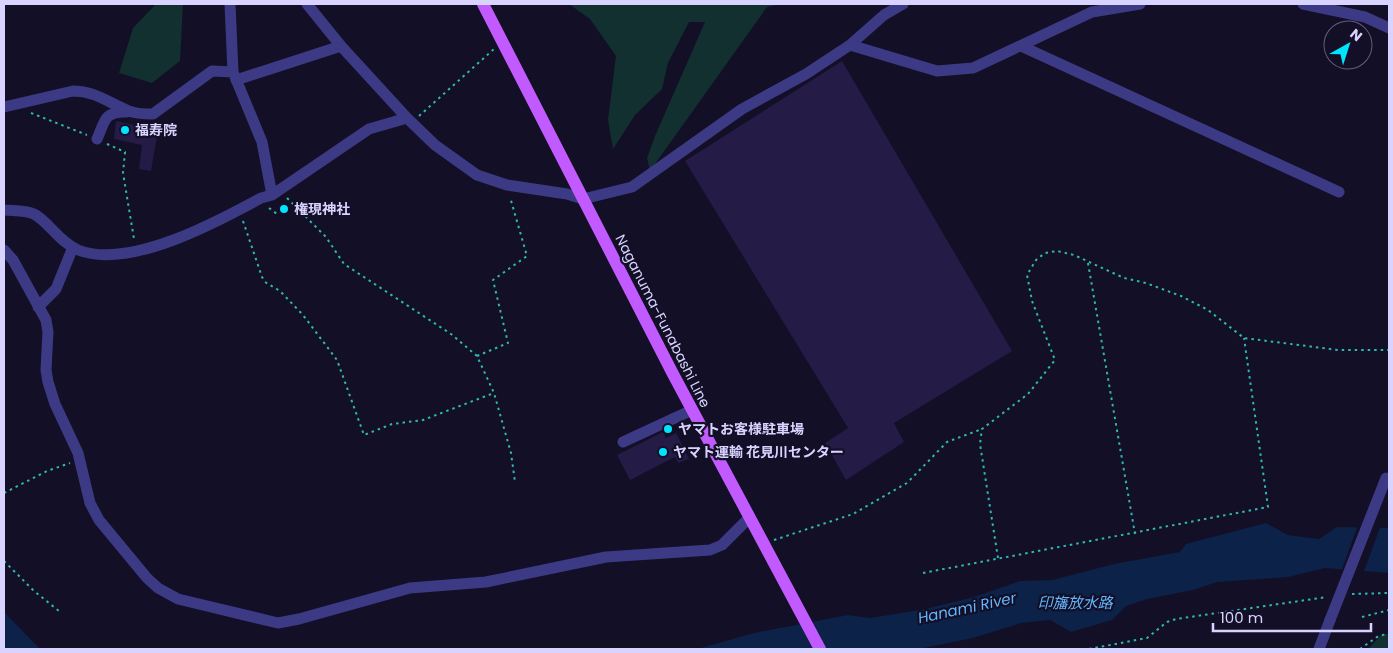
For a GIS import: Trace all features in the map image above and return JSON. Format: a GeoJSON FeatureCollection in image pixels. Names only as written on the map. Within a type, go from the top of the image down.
{"type":"FeatureCollection","features":[{"type":"Feature","properties":{"kind":"main road","name":"Naganuma-Funabashi Line"},"geometry":{"type":"LineString","coordinates":[[483,4],[748,518],[820,649]]}},
{"type":"Feature","properties":{"kind":"street"},"geometry":{"type":"LineString","coordinates":[[230,4],[235,76],[262,142],[266,199]]}},
{"type":"Feature","properties":{"kind":"street"},"geometry":{"type":"LineString","coordinates":[[307,4],[341,46],[409,120],[459,164],[477,175],[507,185],[567,194],[583,199],[632,187],[742,108],[806,74],[850,45],[884,15],[903,4]]}},
{"type":"Feature","properties":{"kind":"street"},"geometry":{"type":"LineString","coordinates":[[850,45],[937,71],[973,68],[1092,12],[1140,4]]}},
{"type":"Feature","properties":{"kind":"street"},"geometry":{"type":"LineString","coordinates":[[1303,4],[1365,17],[1389,28]]}},
{"type":"Feature","properties":{"kind":"street"},"geometry":{"type":"LineString","coordinates":[[97,139],[106,117],[114,111],[153,114],[212,71],[235,76],[341,46]]}},
{"type":"Feature","properties":{"kind":"street"},"geometry":{"type":"LineString","coordinates":[[1021,46],[1339,192]]}},
{"type":"Feature","properties":{"kind":"street"},"geometry":{"type":"LineString","coordinates":[[4,108],[73,91],[84,91],[93,93],[131,112]]}},
{"type":"Feature","properties":{"kind":"street"},"geometry":{"type":"LineString","coordinates":[[4,210],[35,214],[65,243],[91,253],[136,251],[192,232],[238,209],[266,199],[369,129],[409,120]]}},
{"type":"Feature","properties":{"kind":"street"},"geometry":{"type":"LineString","coordinates":[[38,307],[56,289],[73,247]]}},
{"type":"Feature","properties":{"kind":"street"},"geometry":{"type":"LineString","coordinates":[[4,250],[13,260],[38,307],[48,332],[46,370],[48,382],[79,459],[90,503],[100,520],[147,578],[158,588],[186,601],[278,622],[410,588],[486,582],[606,557],[710,550],[722,544],[748,518]]}},
{"type":"Feature","properties":{"kind":"street"},"geometry":{"type":"LineString","coordinates":[[623,442],[692,410]]}},
{"type":"Feature","properties":{"kind":"street"},"geometry":{"type":"LineString","coordinates":[[1319,649],[1388,474]]}},
{"type":"Feature","properties":{"kind":"path"},"geometry":{"type":"LineString","coordinates":[[409,120],[502,43]]}},
{"type":"Feature","properties":{"kind":"path"},"geometry":{"type":"LineString","coordinates":[[29,112],[125,152],[123,173],[136,251]]}},
{"type":"Feature","properties":{"kind":"path"},"geometry":{"type":"LineString","coordinates":[[477,356],[508,343],[493,280],[527,256],[507,185]]}},
{"type":"Feature","properties":{"kind":"path"},"geometry":{"type":"LineString","coordinates":[[284,196],[308,217],[326,237],[344,264],[451,334],[477,356],[494,393],[511,453],[515,482]]}},
{"type":"Feature","properties":{"kind":"path"},"geometry":{"type":"LineString","coordinates":[[266,199],[277,214],[282,210]]}},
{"type":"Feature","properties":{"kind":"path"},"geometry":{"type":"LineString","coordinates":[[238,209],[265,282],[280,290],[337,360],[364,435],[392,424],[423,420],[494,393]]}},
{"type":"Feature","properties":{"kind":"path"},"geometry":{"type":"LineString","coordinates":[[763,544],[852,514],[907,483],[947,442],[982,429],[1028,394],[1056,360],[1032,301],[1027,275],[1036,260],[1045,253],[1074,254],[1124,278],[1146,283],[1181,296],[1208,310],[1244,338],[1338,350],[1374,352],[1389,350]]}},
{"type":"Feature","properties":{"kind":"path"},"geometry":{"type":"LineString","coordinates":[[1088,262],[1135,534]]}},
{"type":"Feature","properties":{"kind":"path"},"geometry":{"type":"LineString","coordinates":[[923,573],[1268,508],[1244,338]]}},
{"type":"Feature","properties":{"kind":"path"},"geometry":{"type":"LineString","coordinates":[[982,429],[980,444],[998,558]]}},
{"type":"Feature","properties":{"kind":"path"},"geometry":{"type":"LineString","coordinates":[[4,492],[47,471],[79,459]]}},
{"type":"Feature","properties":{"kind":"path"},"geometry":{"type":"LineString","coordinates":[[4,561],[34,591],[59,611]]}},
{"type":"Feature","properties":{"kind":"path"},"geometry":{"type":"LineString","coordinates":[[1352,594],[1389,593]]}},
{"type":"Feature","properties":{"kind":"path"},"geometry":{"type":"LineString","coordinates":[[1089,649],[1147,638],[1167,622],[1176,619],[1332,596]]}},
{"type":"Feature","properties":{"kind":"path"},"geometry":{"type":"LineString","coordinates":[[1362,617],[1389,610]]}},
{"type":"Feature","properties":{"kind":"path"},"geometry":{"type":"LineString","coordinates":[[1360,649],[1378,637],[1389,633]]}},
{"type":"Feature","properties":{"kind":"green space"},"geometry":{"type":"Polygon","coordinates":[[[156,4],[183,4],[180,61],[152,83],[119,73],[133,28],[156,4]]]}},
{"type":"Feature","properties":{"kind":"green space"},"geometry":{"type":"Polygon","coordinates":[[[569,4],[782,4],[767,7],[650,171],[647,158],[655,136],[705,22],[689,22],[668,63],[662,89],[635,115],[613,149],[608,120],[616,56],[590,19],[569,4]]]}},
{"type":"Feature","properties":{"kind":"green space"},"geometry":{"type":"Polygon","coordinates":[[[1382,634],[1389,634],[1389,649],[1368,649],[1382,634]]]}},
{"type":"Feature","properties":{"kind":"water","name":"印旛放水路"},"geometry":{"type":"Polygon","coordinates":[[[1266,523],[1288,535],[1319,539],[1337,527],[1389,528],[1389,573],[1325,568],[1288,577],[1217,582],[1193,590],[1147,599],[1126,606],[1112,620],[1071,632],[1050,620],[1021,623],[973,638],[919,649],[683,649],[701,648],[754,633],[848,615],[870,618],[925,609],[974,597],[1020,581],[1052,580],[1114,564],[1180,552],[1186,544],[1266,523]]]}},
{"type":"Feature","properties":{"kind":"water"},"geometry":{"type":"Polygon","coordinates":[[[4,612],[40,649],[4,649],[4,612]]]}},
{"type":"Feature","properties":{"kind":"pier"},"geometry":{"type":"Polygon","coordinates":[[[1358,525],[1381,525],[1363,574],[1341,572],[1358,525]]]}},
{"type":"Feature","properties":{"kind":"building"},"geometry":{"type":"Polygon","coordinates":[[[842,61],[1012,351],[894,423],[904,442],[846,480],[825,443],[848,428],[685,161],[842,61]]]}},
{"type":"Feature","properties":{"kind":"building"},"geometry":{"type":"Polygon","coordinates":[[[116,121],[145,127],[146,123],[159,125],[151,171],[139,169],[142,145],[114,139],[116,121]]]}},
{"type":"Feature","properties":{"kind":"building"},"geometry":{"type":"Polygon","coordinates":[[[663,432],[666,438],[676,433],[689,459],[678,463],[675,457],[630,480],[617,455],[663,432]]]}},
{"type":"Feature","properties":{"kind":"place","name":"福寿院"},"geometry":{"type":"Point","coordinates":[125,130]}},
{"type":"Feature","properties":{"kind":"place","name":"権現神社"},"geometry":{"type":"Point","coordinates":[284,209]}},
{"type":"Feature","properties":{"kind":"place","name":"ヤマトお客様駐車場"},"geometry":{"type":"Point","coordinates":[668,429]}},
{"type":"Feature","properties":{"kind":"place","name":"ヤマト運輸 花見川センター"},"geometry":{"type":"Point","coordinates":[663,452]}},
{"type":"Feature","properties":{"kind":"water label","name":"Hanami River"},"geometry":{"type":"Point","coordinates":[967,608]}}]}
